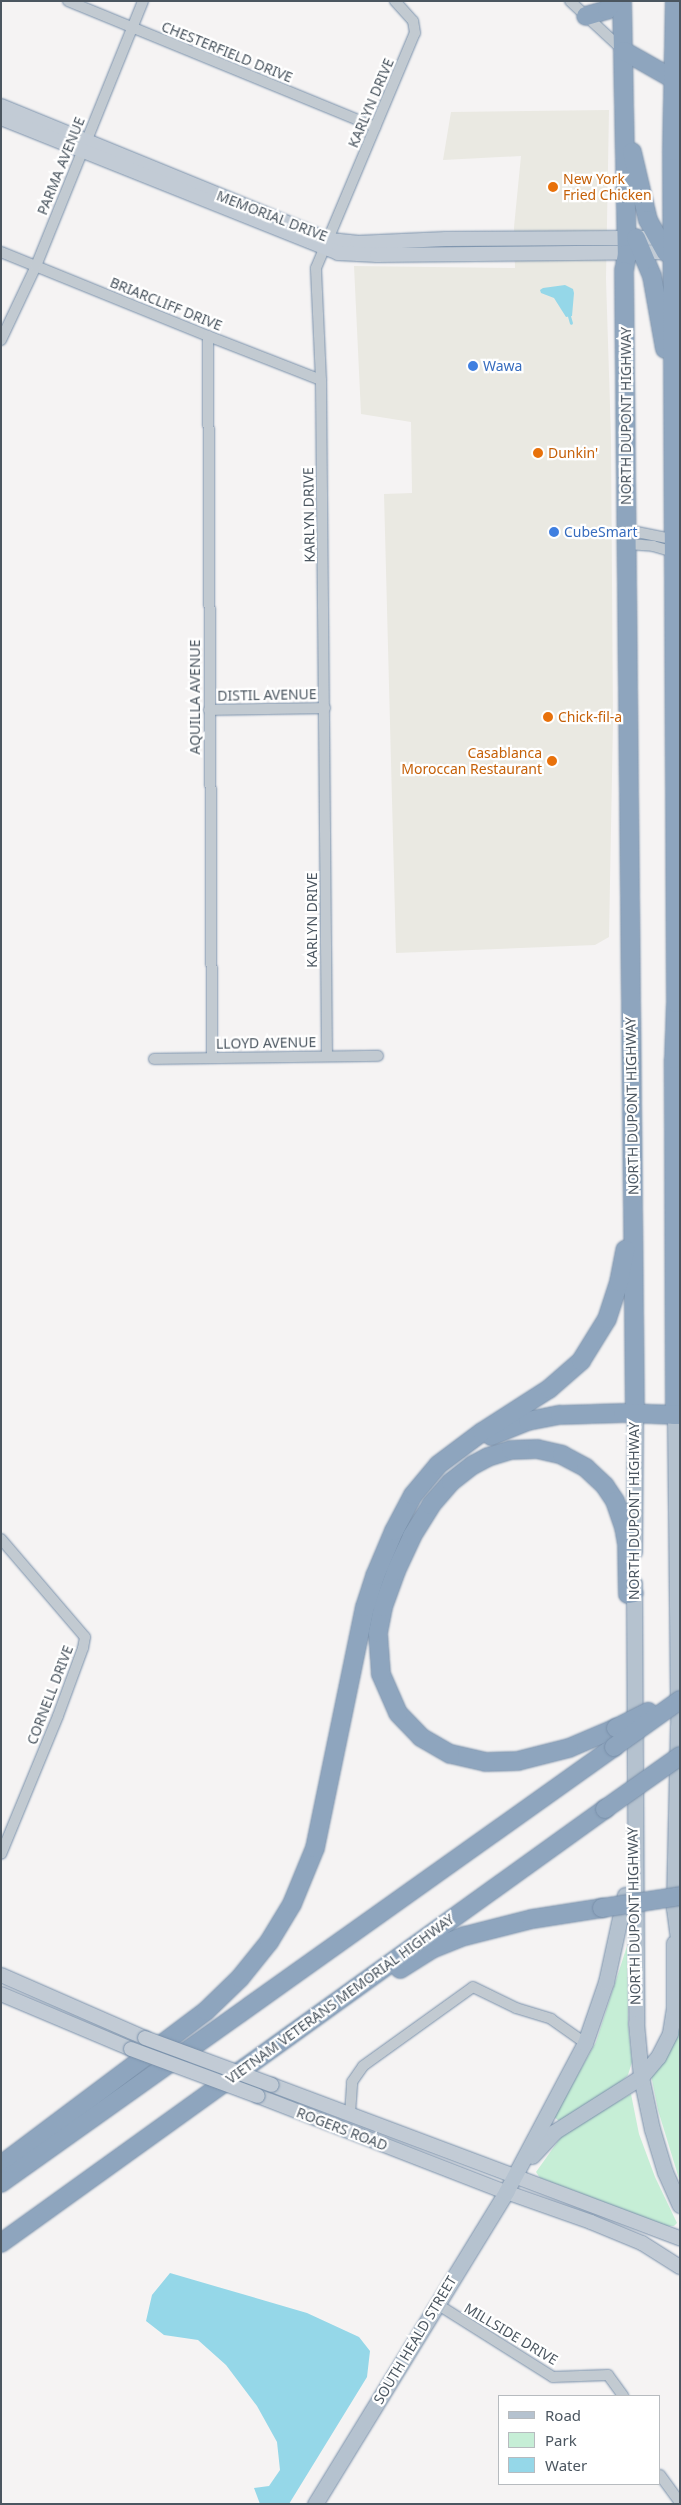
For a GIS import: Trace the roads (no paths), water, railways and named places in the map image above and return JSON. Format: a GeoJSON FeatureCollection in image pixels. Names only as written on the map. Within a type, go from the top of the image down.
{"type":"FeatureCollection","features":[{"type":"Feature","properties":{"kind":"highway"},"geometry":{"type":"LineString","coordinates":[[586,16],[607,10],[614,1]]}},
{"type":"Feature","properties":{"kind":"highway","name":"NORTH DUPONT HIGHWAY"},"geometry":{"type":"LineString","coordinates":[[622,1],[626,135],[633,246],[624,271],[635,1413]]}},
{"type":"Feature","properties":{"kind":"highway"},"geometry":{"type":"LineString","coordinates":[[408,1506],[457,1458],[480,1442],[508,1428],[528,1421],[560,1415],[635,1413],[677,1416],[674,1059],[676,1003],[677,626],[674,438],[676,284],[672,245],[676,155],[674,80],[675,1]]}},
{"type":"Feature","properties":{"kind":"highway"},"geometry":{"type":"LineString","coordinates":[[624,50],[674,80]]}},
{"type":"Feature","properties":{"kind":"highway"},"geometry":{"type":"LineString","coordinates":[[626,135],[637,168],[648,220],[672,245]]}},
{"type":"Feature","properties":{"kind":"highway"},"geometry":{"type":"LineString","coordinates":[[633,246],[652,276],[674,402]]}},
{"type":"Feature","properties":{"kind":"highway"},"geometry":{"type":"LineString","coordinates":[[674,438],[680,463]]}},
{"type":"Feature","properties":{"kind":"highway"},"geometry":{"type":"LineString","coordinates":[[676,1003],[680,1042]]}},
{"type":"Feature","properties":{"kind":"highway"},"geometry":{"type":"LineString","coordinates":[[1,2164],[206,2011],[240,1978],[277,1931],[292,1904],[310,1863],[323,1816],[365,1607],[386,1547],[408,1506],[425,1480],[445,1459],[566,1376],[588,1351],[607,1319],[617,1291],[625,1258],[625,1075],[630,1020]]}},
{"type":"Feature","properties":{"kind":"highway"},"geometry":{"type":"LineString","coordinates":[[634,1593],[628,1594],[627,1544],[624,1527],[615,1501],[605,1486],[586,1468],[562,1455],[537,1449],[511,1450],[488,1457],[465,1470],[445,1489],[428,1509],[412,1536],[385,1601],[378,1633],[380,1674],[398,1712],[420,1737],[450,1754],[486,1762],[518,1761],[569,1748],[616,1728],[680,1696]]}},
{"type":"Feature","properties":{"kind":"highway"},"geometry":{"type":"LineString","coordinates":[[1,2184],[680,1700]]}},
{"type":"Feature","properties":{"kind":"highway","name":"VIETNAM VETERANS MEMORIAL HIGHWAY"},"geometry":{"type":"LineString","coordinates":[[1,2243],[680,1756]]}},
{"type":"Feature","properties":{"kind":"highway"},"geometry":{"type":"LineString","coordinates":[[291,2036],[442,1944],[504,1925],[602,1908],[677,1902]]}},
{"type":"Feature","properties":{"kind":"main road","name":"NORTH DUPONT HIGHWAY"},"geometry":{"type":"LineString","coordinates":[[635,1413],[634,1859],[636,2023],[641,2077],[652,2129],[665,2172],[680,2205]]}},
{"type":"Feature","properties":{"kind":"main road"},"geometry":{"type":"LineString","coordinates":[[677,1416],[677,1902],[680,1954]]}},
{"type":"Feature","properties":{"kind":"main road","name":"SOUTH HEALD STREET"},"geometry":{"type":"LineString","coordinates":[[315,2504],[506,2192],[586,2043],[606,1982],[634,1859]]}},
{"type":"Feature","properties":{"kind":"main road","name":"SOUTH HEALD STREET"},"geometry":{"type":"LineString","coordinates":[[514,2175],[554,2132],[641,2077],[658,2057],[670,2033],[674,2007],[677,1902]]}},
{"type":"Feature","properties":{"kind":"street","name":"CHESTERFIELD DRIVE"},"geometry":{"type":"LineString","coordinates":[[68,1],[375,127]]}},
{"type":"Feature","properties":{"kind":"street","name":"PARMA AVENUE"},"geometry":{"type":"LineString","coordinates":[[1,340],[36,266],[143,1]]}},
{"type":"Feature","properties":{"kind":"street","name":"KARLYN DRIVE"},"geometry":{"type":"LineString","coordinates":[[327,1056],[321,380],[316,268],[415,33],[413,21],[394,1]]}},
{"type":"Feature","properties":{"kind":"street"},"geometry":{"type":"LineString","coordinates":[[570,1],[624,50]]}},
{"type":"Feature","properties":{"kind":"street","name":"MEMORIAL DRIVE"},"geometry":{"type":"LineString","coordinates":[[1,106],[84,146]]}},
{"type":"Feature","properties":{"kind":"street","name":"MEMORIAL DRIVE"},"geometry":{"type":"LineString","coordinates":[[1,118],[84,146],[327,244],[446,239],[633,246],[672,245]]}},
{"type":"Feature","properties":{"kind":"street","name":"BRIARCLIFF DRIVE"},"geometry":{"type":"LineString","coordinates":[[1,252],[321,380]]}},
{"type":"Feature","properties":{"kind":"street","name":"AQUILLA AVENUE"},"geometry":{"type":"LineString","coordinates":[[208,336],[212,1058]]}},
{"type":"Feature","properties":{"kind":"street"},"geometry":{"type":"LineString","coordinates":[[627,537],[677,547]]}},
{"type":"Feature","properties":{"kind":"street","name":"DISTIL AVENUE"},"geometry":{"type":"LineString","coordinates":[[209,710],[325,708]]}},
{"type":"Feature","properties":{"kind":"street","name":"LLOYD AVENUE"},"geometry":{"type":"LineString","coordinates":[[154,1059],[378,1056]]}},
{"type":"Feature","properties":{"kind":"street","name":"CORNELL DRIVE"},"geometry":{"type":"LineString","coordinates":[[1,1539],[85,1637],[83,1648],[58,1716],[1,1854]]}},
{"type":"Feature","properties":{"kind":"street","name":"ROGERS ROAD"},"geometry":{"type":"LineString","coordinates":[[1,1975],[146,2038],[680,2238]]}},
{"type":"Feature","properties":{"kind":"street"},"geometry":{"type":"LineString","coordinates":[[350,2114],[352,2082],[363,2066],[473,1987],[516,2008],[551,2019],[586,2043]]}},
{"type":"Feature","properties":{"kind":"street","name":"ROGERS ROAD"},"geometry":{"type":"LineString","coordinates":[[1,1994],[131,2049],[506,2192],[591,2222],[642,2243],[680,2267]]}},
{"type":"Feature","properties":{"kind":"street","name":"MILLSIDE DRIVE"},"geometry":{"type":"LineString","coordinates":[[437,2304],[553,2377],[608,2375],[622,2395]]}},
{"type":"Feature","properties":{"kind":"street"},"geometry":{"type":"LineString","coordinates":[[661,2476],[680,2503]]}},
{"type":"Feature","properties":{"kind":"water"},"geometry":{"type":"Polygon","coordinates":[[[565,285],[573,289],[574,293],[572,316],[566,317],[554,298],[541,293],[540,290],[565,285]]]}},
{"type":"Feature","properties":{"kind":"water"},"geometry":{"type":"Polygon","coordinates":[[[170,2273],[307,2313],[359,2337],[370,2351],[367,2377],[289,2504],[260,2504],[254,2488],[269,2486],[280,2470],[277,2442],[257,2406],[226,2365],[198,2340],[164,2335],[146,2321],[152,2295],[170,2273]]]}},
{"type":"Feature","properties":{"kind":"waterway"},"geometry":{"type":"LineString","coordinates":[[569,316],[571,323]]}},
{"type":"Feature","properties":{"kind":"place","name":"New York Fried Chicken"},"geometry":{"type":"Point","coordinates":[553,187]}},
{"type":"Feature","properties":{"kind":"place","name":"Wawa"},"geometry":{"type":"Point","coordinates":[473,366]}},
{"type":"Feature","properties":{"kind":"place","name":"Dunkin'"},"geometry":{"type":"Point","coordinates":[538,453]}},
{"type":"Feature","properties":{"kind":"place","name":"CubeSmart"},"geometry":{"type":"Point","coordinates":[554,532]}},
{"type":"Feature","properties":{"kind":"place","name":"Chick-fil-a"},"geometry":{"type":"Point","coordinates":[548,717]}},
{"type":"Feature","properties":{"kind":"place","name":"Casablanca Moroccan Restaurant"},"geometry":{"type":"Point","coordinates":[552,761]}}]}
